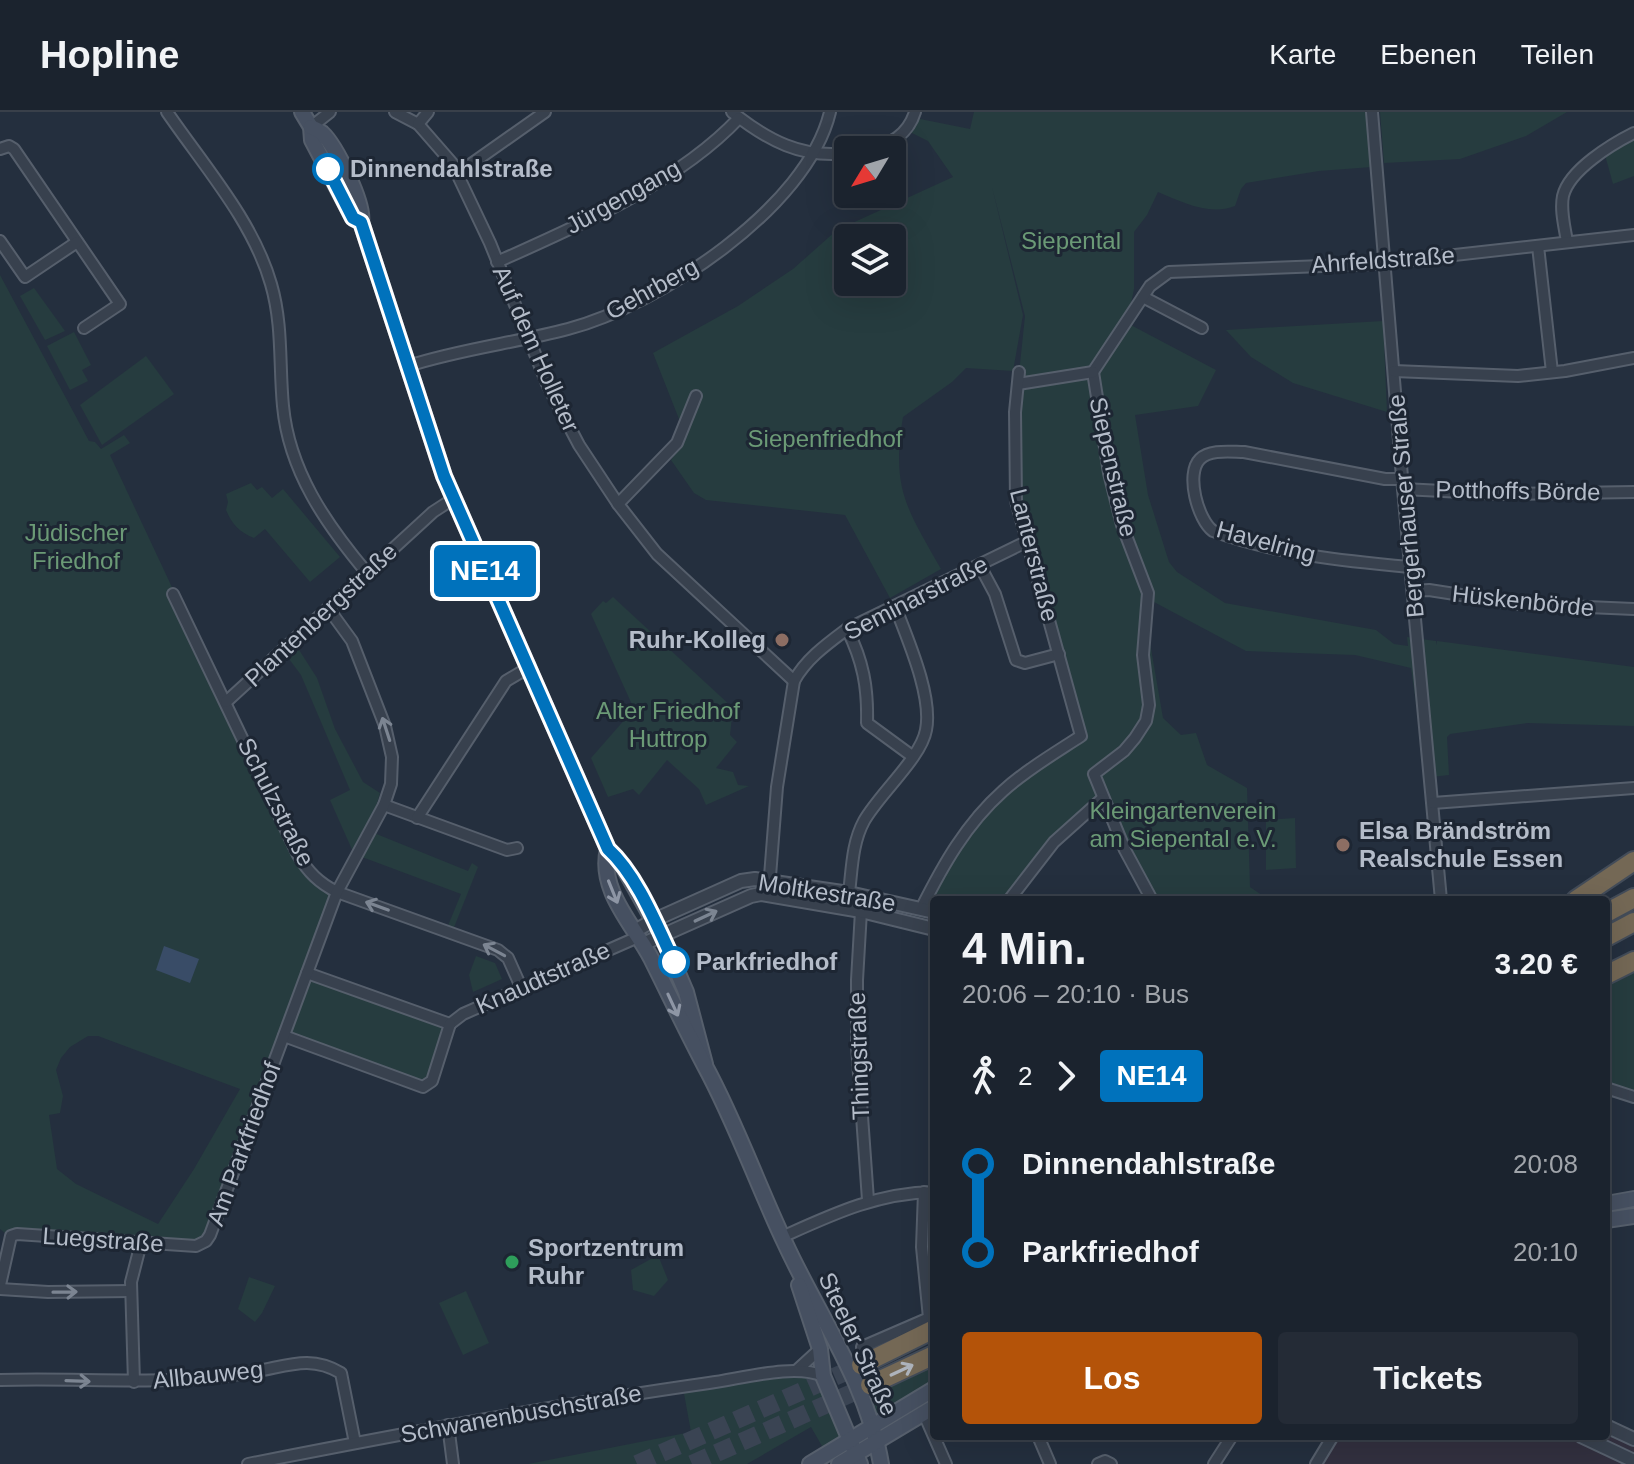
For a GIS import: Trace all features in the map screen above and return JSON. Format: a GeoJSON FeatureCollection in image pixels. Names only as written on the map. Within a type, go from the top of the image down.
{"type":"FeatureCollection","features":[{"type":"Feature","properties":{"kind":"highway"},"geometry":{"type":"LineString","coordinates":[[1582,896],[1634,861]]}},
{"type":"Feature","properties":{"kind":"highway"},"geometry":{"type":"LineString","coordinates":[[1610,911],[1634,898]]}},
{"type":"Feature","properties":{"kind":"highway"},"geometry":{"type":"LineString","coordinates":[[1610,935],[1634,922]]}},
{"type":"Feature","properties":{"kind":"highway"},"geometry":{"type":"LineString","coordinates":[[1610,973],[1634,961]]}},
{"type":"Feature","properties":{"kind":"highway"},"geometry":{"type":"LineString","coordinates":[[862,1356],[930,1322]]}},
{"type":"Feature","properties":{"kind":"highway"},"geometry":{"type":"LineString","coordinates":[[870,1385],[930,1357]]}},
{"type":"Feature","properties":{"kind":"main road","name":"Steeler Straße"},"geometry":{"type":"LineString","coordinates":[[302,112],[311,127],[323,134],[341,164],[363,214],[361,222],[453,499],[608,849],[624,868],[662,936],[686,992],[705,1064]]}},
{"type":"Feature","properties":{"kind":"main road","name":"Steeler Straße"},"geometry":{"type":"LineString","coordinates":[[608,849],[605,860],[608,881],[620,909],[639,937],[705,1064],[784,1242],[825,1319],[873,1424],[865,1452]]}},
{"type":"Feature","properties":{"kind":"main road"},"geometry":{"type":"LineString","coordinates":[[1610,1203],[1634,1199]]}},
{"type":"Feature","properties":{"kind":"main road"},"geometry":{"type":"LineString","coordinates":[[1610,1219],[1634,1216]]}},
{"type":"Feature","properties":{"kind":"main road","name":"Steeler Straße"},"geometry":{"type":"LineString","coordinates":[[784,1242],[820,1349],[823,1376],[850,1438],[881,1464]]}},
{"type":"Feature","properties":{"kind":"main road"},"geometry":{"type":"LineString","coordinates":[[810,1464],[930,1391]]}},
{"type":"Feature","properties":{"kind":"main road"},"geometry":{"type":"LineString","coordinates":[[839,1464],[865,1452],[929,1410]]}},
{"type":"Feature","properties":{"kind":"main road","name":"Steeler Straße"},"geometry":{"type":"LineString","coordinates":[[865,1452],[874,1464]]}},
{"type":"Feature","properties":{"kind":"street"},"geometry":{"type":"LineString","coordinates":[[167,112],[256,244],[276,304],[281,340],[283,412],[292,453],[315,502],[367,573]]}},
{"type":"Feature","properties":{"kind":"street"},"geometry":{"type":"LineString","coordinates":[[311,127],[330,112]]}},
{"type":"Feature","properties":{"kind":"street","name":"Auf dem Holleter"},"geometry":{"type":"LineString","coordinates":[[395,112],[418,124],[440,147],[457,174],[564,417],[609,492],[657,554],[794,681]]}},
{"type":"Feature","properties":{"kind":"street"},"geometry":{"type":"LineString","coordinates":[[418,124],[428,112]]}},
{"type":"Feature","properties":{"kind":"street"},"geometry":{"type":"LineString","coordinates":[[457,174],[545,112]]}},
{"type":"Feature","properties":{"kind":"street","name":"Gehrberg"},"geometry":{"type":"LineString","coordinates":[[408,366],[567,330],[604,317],[684,273],[763,216],[814,154],[830,112]]}},
{"type":"Feature","properties":{"kind":"street"},"geometry":{"type":"LineString","coordinates":[[900,136],[910,125],[915,112]]}},
{"type":"Feature","properties":{"kind":"street","name":"Bergerhauser Straße"},"geometry":{"type":"LineString","coordinates":[[1372,112],[1441,896]]}},
{"type":"Feature","properties":{"kind":"street"},"geometry":{"type":"LineString","coordinates":[[736,115],[773,141],[801,152],[834,153]]}},
{"type":"Feature","properties":{"kind":"street","name":"Jürgengang"},"geometry":{"type":"LineString","coordinates":[[497,262],[615,206],[697,154],[736,115]]}},
{"type":"Feature","properties":{"kind":"street"},"geometry":{"type":"LineString","coordinates":[[1567,242],[1562,205],[1568,185],[1597,156],[1634,133]]}},
{"type":"Feature","properties":{"kind":"street"},"geometry":{"type":"LineString","coordinates":[[0,149],[9,146],[14,149],[120,304],[84,328]]}},
{"type":"Feature","properties":{"kind":"street","name":"Ahrfeldstraße"},"geometry":{"type":"LineString","coordinates":[[1093,372],[1156,280],[1177,270],[1386,262],[1634,235]]}},
{"type":"Feature","properties":{"kind":"street"},"geometry":{"type":"LineString","coordinates":[[0,241],[25,277],[77,242]]}},
{"type":"Feature","properties":{"kind":"street"},"geometry":{"type":"LineString","coordinates":[[1538,246],[1552,372]]}},
{"type":"Feature","properties":{"kind":"street"},"geometry":{"type":"LineString","coordinates":[[1143,297],[1202,328]]}},
{"type":"Feature","properties":{"kind":"street"},"geometry":{"type":"LineString","coordinates":[[1394,371],[1493,377],[1552,372],[1634,358]]}},
{"type":"Feature","properties":{"kind":"street","name":"Lanterstraße"},"geometry":{"type":"LineString","coordinates":[[932,896],[945,862],[973,822],[1004,790],[1081,736],[1014,488],[1019,372]]}},
{"type":"Feature","properties":{"kind":"street"},"geometry":{"type":"LineString","coordinates":[[1018,384],[1093,372]]}},
{"type":"Feature","properties":{"kind":"street","name":"Siepenstraße"},"geometry":{"type":"LineString","coordinates":[[1093,372],[1112,486],[1122,525],[1148,593],[1143,655],[1149,705],[1146,721],[1124,751],[1094,774],[1102,799]]}},
{"type":"Feature","properties":{"kind":"street"},"geometry":{"type":"LineString","coordinates":[[618,504],[677,443],[696,396]]}},
{"type":"Feature","properties":{"kind":"street","name":"Havelring"},"geometry":{"type":"LineString","coordinates":[[1403,484],[1244,452],[1209,454],[1199,460],[1195,472],[1198,511],[1206,526],[1213,531],[1265,547],[1316,557],[1410,567]]}},
{"type":"Feature","properties":{"kind":"street","name":"Potthoffs Börde"},"geometry":{"type":"LineString","coordinates":[[1403,484],[1526,494],[1634,492]]}},
{"type":"Feature","properties":{"kind":"street","name":"Plantenbergstraße"},"geometry":{"type":"LineString","coordinates":[[226,702],[433,512],[453,499]]}},
{"type":"Feature","properties":{"kind":"street","name":"Seminarstraße"},"geometry":{"type":"LineString","coordinates":[[794,681],[812,657],[847,629],[1028,541]]}},
{"type":"Feature","properties":{"kind":"street"},"geometry":{"type":"LineString","coordinates":[[980,566],[995,594],[1016,660],[1025,663],[1059,654]]}},
{"type":"Feature","properties":{"kind":"street","name":"Hüskenbörde"},"geometry":{"type":"LineString","coordinates":[[1413,591],[1429,590],[1519,604],[1634,609]]}},
{"type":"Feature","properties":{"kind":"street","name":"Schulzstraße"},"geometry":{"type":"LineString","coordinates":[[173,594],[303,863],[317,880],[337,892],[498,950],[508,958],[521,987]]}},
{"type":"Feature","properties":{"kind":"street"},"geometry":{"type":"LineString","coordinates":[[849,893],[854,847],[864,822],[925,737],[926,709],[916,665],[895,606]]}},
{"type":"Feature","properties":{"kind":"street","name":"Am Parkfriedhof"},"geometry":{"type":"LineString","coordinates":[[196,1246],[210,1235],[337,892],[384,805],[392,773],[389,739],[352,641],[328,608]]}},
{"type":"Feature","properties":{"kind":"street"},"geometry":{"type":"LineString","coordinates":[[847,629],[867,679],[867,723],[912,756]]}},
{"type":"Feature","properties":{"kind":"street"},"geometry":{"type":"LineString","coordinates":[[417,818],[506,681],[528,668]]}},
{"type":"Feature","properties":{"kind":"street"},"geometry":{"type":"LineString","coordinates":[[768,895],[777,787],[794,681]]}},
{"type":"Feature","properties":{"kind":"street"},"geometry":{"type":"LineString","coordinates":[[1433,803],[1634,788]]}},
{"type":"Feature","properties":{"kind":"street"},"geometry":{"type":"LineString","coordinates":[[1012,896],[1054,842],[1102,799],[1150,896]]}},
{"type":"Feature","properties":{"kind":"street"},"geometry":{"type":"LineString","coordinates":[[384,805],[507,850],[517,848]]}},
{"type":"Feature","properties":{"kind":"street","name":"Moltkestraße"},"geometry":{"type":"LineString","coordinates":[[639,937],[654,920],[741,881],[770,881],[849,893],[927,910]]}},
{"type":"Feature","properties":{"kind":"street","name":"Moltkestraße"},"geometry":{"type":"LineString","coordinates":[[639,937],[662,936],[751,896],[768,895],[861,911],[930,928]]}},
{"type":"Feature","properties":{"kind":"street","name":"Thingstraße"},"geometry":{"type":"LineString","coordinates":[[861,911],[857,1046],[868,1200]]}},
{"type":"Feature","properties":{"kind":"street","name":"Knaudtstraße"},"geometry":{"type":"LineString","coordinates":[[450,1024],[463,1014],[521,987],[639,937]]}},
{"type":"Feature","properties":{"kind":"street"},"geometry":{"type":"LineString","coordinates":[[307,973],[450,1024]]}},
{"type":"Feature","properties":{"kind":"street","name":"Am Parkfriedhof"},"geometry":{"type":"LineString","coordinates":[[284,1036],[423,1087],[432,1081],[450,1024]]}},
{"type":"Feature","properties":{"kind":"street"},"geometry":{"type":"LineString","coordinates":[[1610,1089],[1634,1097]]}},
{"type":"Feature","properties":{"kind":"street"},"geometry":{"type":"LineString","coordinates":[[784,1242],[868,1200],[929,1192],[923,1280],[930,1312]]}},
{"type":"Feature","properties":{"kind":"street","name":"Luegstraße"},"geometry":{"type":"LineString","coordinates":[[0,1287],[11,1236],[17,1234],[196,1246]]}},
{"type":"Feature","properties":{"kind":"street"},"geometry":{"type":"LineString","coordinates":[[134,1382],[131,1291],[141,1243]]}},
{"type":"Feature","properties":{"kind":"street"},"geometry":{"type":"LineString","coordinates":[[0,1287],[48,1292],[131,1291]]}},
{"type":"Feature","properties":{"kind":"street"},"geometry":{"type":"LineString","coordinates":[[796,1371],[820,1349]]}},
{"type":"Feature","properties":{"kind":"street","name":"Allbauweg"},"geometry":{"type":"LineString","coordinates":[[0,1380],[134,1382],[240,1374],[310,1361],[337,1370],[343,1377],[355,1443]]}},
{"type":"Feature","properties":{"kind":"street","name":"Schwanenbuschstraße"},"geometry":{"type":"LineString","coordinates":[[248,1464],[448,1425],[796,1371],[823,1376]]}},
{"type":"Feature","properties":{"kind":"street"},"geometry":{"type":"LineString","coordinates":[[448,1425],[453,1464]]}},
{"type":"Feature","properties":{"kind":"street"},"geometry":{"type":"LineString","coordinates":[[1610,1428],[1634,1439]]}},
{"type":"Feature","properties":{"kind":"street"},"geometry":{"type":"LineString","coordinates":[[938,1440],[946,1464]]}},
{"type":"Feature","properties":{"kind":"street"},"geometry":{"type":"LineString","coordinates":[[1040,1440],[1050,1464]]}},
{"type":"Feature","properties":{"kind":"street"},"geometry":{"type":"LineString","coordinates":[[1214,1464],[1229,1440]]}},
{"type":"Feature","properties":{"kind":"street"},"geometry":{"type":"LineString","coordinates":[[1319,1463],[1331,1440]]}},
{"type":"Feature","properties":{"kind":"street"},"geometry":{"type":"LineString","coordinates":[[1588,1440],[1634,1461]]}},
{"type":"Feature","properties":{"kind":"street"},"geometry":{"type":"LineString","coordinates":[[1098,1464],[1105,1461],[1111,1464]]}},
{"type":"Feature","properties":{"kind":"shaded area"},"geometry":{"type":"Polygon","coordinates":[[[1610,1429],[1634,1440],[1634,1464],[1317,1464],[1331,1440],[1610,1440],[1610,1429]]]}},
{"type":"Feature","properties":{"kind":"green space"},"geometry":{"type":"Polygon","coordinates":[[[974,112],[1368,112],[1372,167],[1319,171],[1246,183],[1235,206],[1225,209],[1206,209],[1158,192],[1147,215],[1134,232],[1134,289],[1127,323],[1216,370],[1198,406],[1135,415],[1148,495],[1169,562],[1177,572],[1225,603],[1376,630],[1394,644],[1408,646],[1407,637],[1436,641],[1436,645],[1437,641],[1634,667],[1634,726],[1527,723],[1450,734],[1447,737],[1449,775],[1431,777],[1426,724],[1419,724],[1411,668],[1355,655],[1246,651],[1154,602],[1149,637],[1163,718],[1181,735],[1196,733],[1207,765],[1247,788],[1250,887],[1263,896],[1150,896],[1102,798],[1079,817],[1012,896],[931,896],[960,847],[994,805],[1041,766],[1078,742],[1083,743],[1017,501],[1015,412],[1025,316],[992,187],[1023,315],[1013,371],[966,368],[952,382],[903,417],[899,463],[905,498],[941,569],[890,598],[845,515],[706,500],[694,493],[671,460],[682,444],[683,421],[679,419],[653,353],[738,306],[793,269],[834,233],[834,296],[906,296],[906,224],[850,224],[885,208],[906,208],[906,198],[953,177],[928,141],[908,131],[915,118],[970,129],[974,112]]]}},
{"type":"Feature","properties":{"kind":"green space"},"geometry":{"type":"Polygon","coordinates":[[[1380,112],[1567,112],[1526,136],[1460,159],[1384,163],[1380,112]]]}},
{"type":"Feature","properties":{"kind":"green space"},"geometry":{"type":"Polygon","coordinates":[[[1634,139],[1634,176],[1613,184],[1605,155],[1634,139]]]}},
{"type":"Feature","properties":{"kind":"green space","name":"Jüdischer Friedhof"},"geometry":{"type":"Polygon","coordinates":[[[0,275],[89,441],[95,442],[101,449],[124,435],[130,443],[110,455],[298,856],[336,892],[306,973],[450,1025],[427,1085],[285,1036],[209,1235],[200,1243],[5,1233],[0,1229],[0,275]],[[88,1036],[70,1047],[56,1070],[63,1096],[60,1113],[49,1115],[57,1169],[76,1184],[158,1224],[240,1089],[98,1036],[88,1036]]]}},
{"type":"Feature","properties":{"kind":"green space"},"geometry":{"type":"Polygon","coordinates":[[[34,288],[65,331],[45,340],[20,296],[34,288]]]}},
{"type":"Feature","properties":{"kind":"green space"},"geometry":{"type":"Polygon","coordinates":[[[1383,321],[1387,412],[1293,383],[1251,357],[1226,330],[1383,321]]]}},
{"type":"Feature","properties":{"kind":"green space"},"geometry":{"type":"Polygon","coordinates":[[[74,332],[91,365],[82,370],[88,381],[70,390],[47,346],[74,332]]]}},
{"type":"Feature","properties":{"kind":"green space"},"geometry":{"type":"Polygon","coordinates":[[[146,356],[174,394],[102,445],[80,405],[146,356]]]}},
{"type":"Feature","properties":{"kind":"green space"},"geometry":{"type":"Polygon","coordinates":[[[251,483],[257,490],[262,487],[272,498],[283,489],[340,557],[310,582],[265,529],[254,538],[240,530],[226,510],[226,494],[251,483]]]}},
{"type":"Feature","properties":{"kind":"green space","name":"Alter Friedhof Huttrop"},"geometry":{"type":"Polygon","coordinates":[[[613,597],[733,708],[730,735],[737,742],[716,768],[733,772],[738,785],[749,786],[706,805],[699,789],[667,760],[639,795],[633,789],[608,797],[591,758],[634,709],[591,614],[603,601],[606,603],[613,597]]]}},
{"type":"Feature","properties":{"kind":"green space"},"geometry":{"type":"Polygon","coordinates":[[[294,642],[317,678],[335,729],[363,782],[380,793],[371,824],[374,833],[468,871],[472,863],[478,867],[453,930],[447,928],[461,894],[354,854],[330,800],[350,790],[301,675],[283,651],[294,642]]]}},
{"type":"Feature","properties":{"kind":"green space"},"geometry":{"type":"Polygon","coordinates":[[[1295,818],[1296,868],[1266,870],[1266,820],[1295,818]]]}},
{"type":"Feature","properties":{"kind":"green space"},"geometry":{"type":"Polygon","coordinates":[[[930,897],[930,911],[923,909],[930,897]]]}},
{"type":"Feature","properties":{"kind":"green space"},"geometry":{"type":"Polygon","coordinates":[[[476,956],[495,963],[502,979],[473,992],[469,975],[476,956]]]}},
{"type":"Feature","properties":{"kind":"green space"},"geometry":{"type":"Polygon","coordinates":[[[1634,963],[1634,1091],[1610,1082],[1610,975],[1634,963]]]}},
{"type":"Feature","properties":{"kind":"green space"},"geometry":{"type":"Polygon","coordinates":[[[658,1255],[668,1280],[654,1296],[633,1290],[631,1270],[658,1255]]]}},
{"type":"Feature","properties":{"kind":"green space"},"geometry":{"type":"Polygon","coordinates":[[[249,1277],[275,1286],[255,1322],[238,1309],[249,1277]]]}},
{"type":"Feature","properties":{"kind":"green space"},"geometry":{"type":"Polygon","coordinates":[[[466,1291],[489,1343],[463,1355],[439,1303],[466,1291]]]}},
{"type":"Feature","properties":{"kind":"green space"},"geometry":{"type":"Polygon","coordinates":[[[930,1366],[930,1409],[886,1435],[880,1419],[873,1423],[862,1398],[930,1366]]]}},
{"type":"Feature","properties":{"kind":"green space"},"geometry":{"type":"Polygon","coordinates":[[[816,1372],[849,1438],[826,1453],[811,1427],[747,1464],[528,1464],[691,1432],[683,1388],[816,1372]]]}},
{"type":"Feature","properties":{"kind":"water"},"geometry":{"type":"Polygon","coordinates":[[[164,946],[199,959],[190,983],[156,970],[164,946]]]}},
{"type":"Feature","properties":{"kind":"tunnel"},"geometry":{"type":"LineString","coordinates":[[637,1464],[861,1365]]}},
{"type":"Feature","properties":{"kind":"tunnel"},"geometry":{"type":"LineString","coordinates":[[692,1464],[870,1385]]}},
{"type":"Feature","properties":{"kind":"bus line","name":"NE14"},"geometry":{"type":"LineString","coordinates":[[328,169],[353,218],[361,222],[430,437],[459,514],[608,849],[624,868],[674,962]]}},
{"type":"Feature","properties":{"kind":"place","name":"Dinnendahlstraße"},"geometry":{"type":"Point","coordinates":[328,169]}},
{"type":"Feature","properties":{"kind":"place","name":"Ruhr-Kolleg"},"geometry":{"type":"Point","coordinates":[782,640]}},
{"type":"Feature","properties":{"kind":"place","name":"Elsa Brändström Realschule Essen"},"geometry":{"type":"Point","coordinates":[1343,845]}},
{"type":"Feature","properties":{"kind":"place","name":"Parkfriedhof"},"geometry":{"type":"Point","coordinates":[674,962]}},
{"type":"Feature","properties":{"kind":"place","name":"Sportzentrum Ruhr"},"geometry":{"type":"Point","coordinates":[512,1262]}},
{"type":"Feature","properties":{"kind":"park label","name":"Siepental"},"geometry":{"type":"Point","coordinates":[1071,241]}},
{"type":"Feature","properties":{"kind":"park label","name":"Siepenfriedhof"},"geometry":{"type":"Point","coordinates":[825,439]}},
{"type":"Feature","properties":{"kind":"park label","name":"Kleingartenverein am Siepental e.V."},"geometry":{"type":"Point","coordinates":[1183,825]}}]}
